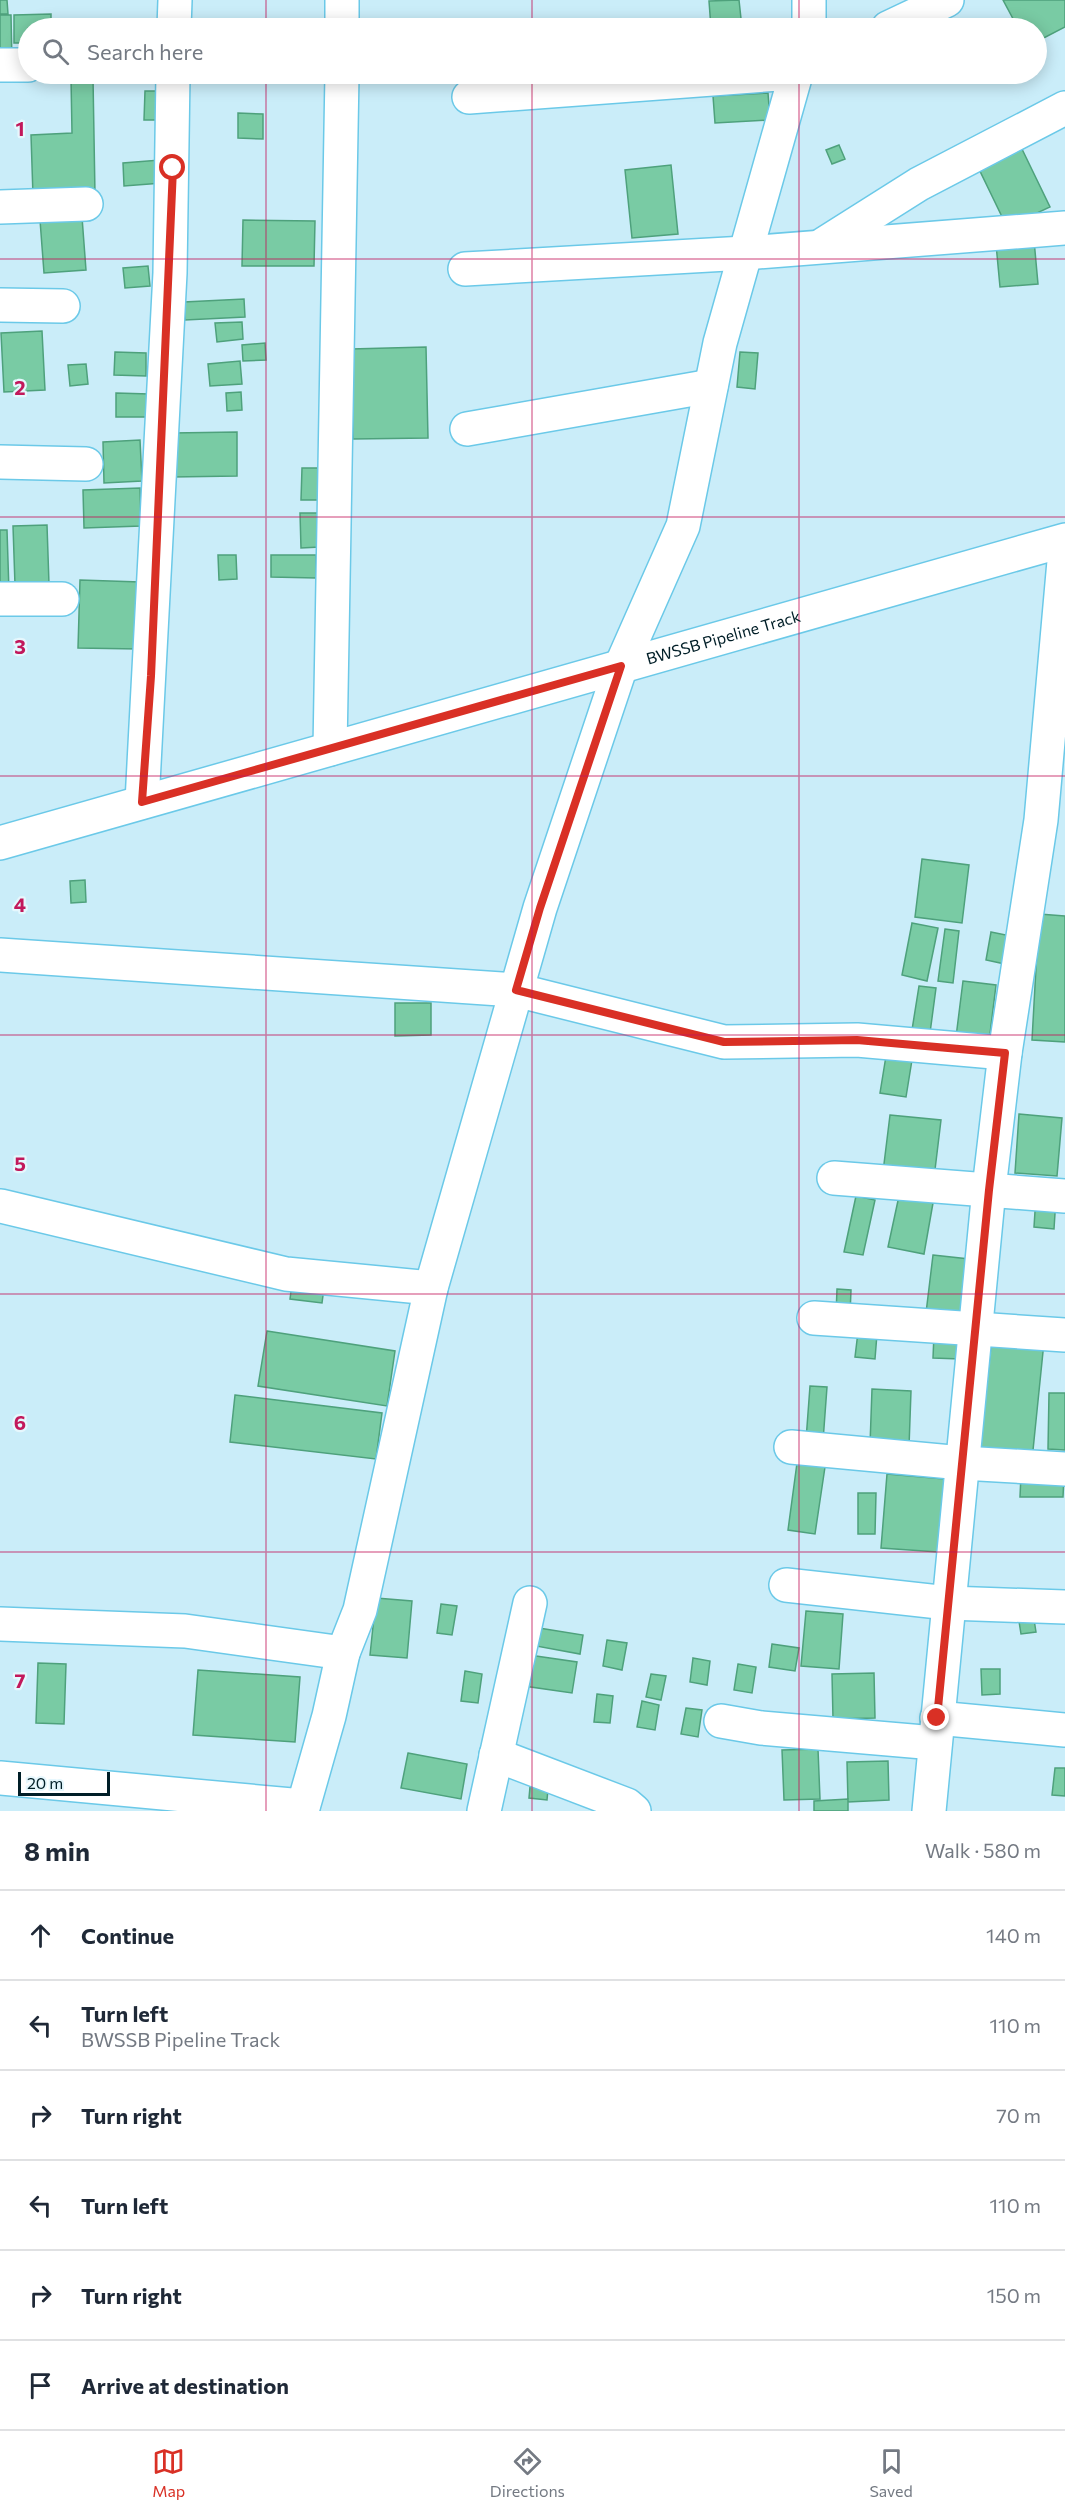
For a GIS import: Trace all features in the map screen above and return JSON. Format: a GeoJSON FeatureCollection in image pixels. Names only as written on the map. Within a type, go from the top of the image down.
{"type":"FeatureCollection","features":[{"type":"Feature","properties":{"kind":"street"},"geometry":{"type":"LineString","coordinates":[[174,18],[175,0]]}},
{"type":"Feature","properties":{"kind":"street"},"geometry":{"type":"LineString","coordinates":[[342,0],[342,18]]}},
{"type":"Feature","properties":{"kind":"street"},"geometry":{"type":"LineString","coordinates":[[808,18],[809,0]]}},
{"type":"Feature","properties":{"kind":"street"},"geometry":{"type":"LineString","coordinates":[[909,18],[947,0]]}},
{"type":"Feature","properties":{"kind":"street"},"geometry":{"type":"LineString","coordinates":[[0,65],[18,65]]}},
{"type":"Feature","properties":{"kind":"street"},"geometry":{"type":"LineString","coordinates":[[142,802],[151,676],[170,273],[172,84]]}},
{"type":"Feature","properties":{"kind":"street"},"geometry":{"type":"LineString","coordinates":[[330,749],[342,84]]}},
{"type":"Feature","properties":{"kind":"street"},"geometry":{"type":"LineString","coordinates":[[469,97],[644,84]]}},
{"type":"Feature","properties":{"kind":"street"},"geometry":{"type":"LineString","coordinates":[[0,1778],[303,1808],[329,1716],[343,1653],[360,1610],[431,1288],[540,908],[621,666],[683,526],[720,343],[793,84]]}},
{"type":"Feature","properties":{"kind":"street"},"geometry":{"type":"LineString","coordinates":[[820,247],[919,184],[1065,108]]}},
{"type":"Feature","properties":{"kind":"street"},"geometry":{"type":"LineString","coordinates":[[0,207],[86,204]]}},
{"type":"Feature","properties":{"kind":"street"},"geometry":{"type":"LineString","coordinates":[[465,269],[745,254],[1065,228]]}},
{"type":"Feature","properties":{"kind":"street"},"geometry":{"type":"LineString","coordinates":[[0,305],[63,306]]}},
{"type":"Feature","properties":{"kind":"street"},"geometry":{"type":"LineString","coordinates":[[467,429],[711,386]]}},
{"type":"Feature","properties":{"kind":"street"},"geometry":{"type":"LineString","coordinates":[[0,462],[86,464]]}},
{"type":"Feature","properties":{"kind":"street","name":"BWSSB Pipeline Track"},"geometry":{"type":"LineString","coordinates":[[0,843],[1065,540]]}},
{"type":"Feature","properties":{"kind":"street"},"geometry":{"type":"LineString","coordinates":[[928,1811],[989,1190],[1005,1053],[1041,820],[1065,550]]}},
{"type":"Feature","properties":{"kind":"street"},"geometry":{"type":"LineString","coordinates":[[0,599],[62,599]]}},
{"type":"Feature","properties":{"kind":"street"},"geometry":{"type":"LineString","coordinates":[[0,955],[516,990],[724,1042],[857,1040],[1005,1053]]}},
{"type":"Feature","properties":{"kind":"street"},"geometry":{"type":"LineString","coordinates":[[834,1178],[1065,1196]]}},
{"type":"Feature","properties":{"kind":"street"},"geometry":{"type":"LineString","coordinates":[[1,1206],[286,1274],[431,1288]]}},
{"type":"Feature","properties":{"kind":"street"},"geometry":{"type":"LineString","coordinates":[[814,1318],[975,1331],[1065,1335]]}},
{"type":"Feature","properties":{"kind":"street"},"geometry":{"type":"LineString","coordinates":[[791,1447],[962,1463],[1065,1469]]}},
{"type":"Feature","properties":{"kind":"street"},"geometry":{"type":"LineString","coordinates":[[786,1585],[948,1603],[1065,1607]]}},
{"type":"Feature","properties":{"kind":"street"},"geometry":{"type":"LineString","coordinates":[[484,1811],[530,1603]]}},
{"type":"Feature","properties":{"kind":"street"},"geometry":{"type":"LineString","coordinates":[[0,1624],[185,1631],[343,1653]]}},
{"type":"Feature","properties":{"kind":"street"},"geometry":{"type":"LineString","coordinates":[[721,1721],[760,1728],[1065,1730]]}},
{"type":"Feature","properties":{"kind":"street"},"geometry":{"type":"LineString","coordinates":[[496,1755],[627,1805],[634,1811]]}},
{"type":"Feature","properties":{"kind":"building"},"geometry":{"type":"Polygon","coordinates":[[[0,0],[7,0],[8,14],[0,14],[0,0]]]}},
{"type":"Feature","properties":{"kind":"building"},"geometry":{"type":"Polygon","coordinates":[[[739,0],[741,18],[710,18],[709,1],[739,0]]]}},
{"type":"Feature","properties":{"kind":"building"},"geometry":{"type":"Polygon","coordinates":[[[1003,0],[1065,0],[1065,27],[1047,36],[1047,18],[1013,18],[1003,0]]]}},
{"type":"Feature","properties":{"kind":"building"},"geometry":{"type":"Polygon","coordinates":[[[51,14],[51,18],[18,18],[18,43],[14,43],[14,15],[51,14]]]}},
{"type":"Feature","properties":{"kind":"building"},"geometry":{"type":"Polygon","coordinates":[[[0,15],[11,15],[12,63],[0,63],[0,15]]]}},
{"type":"Feature","properties":{"kind":"building"},"geometry":{"type":"Polygon","coordinates":[[[71,84],[93,84],[95,195],[33,196],[31,135],[72,133],[71,84]]]}},
{"type":"Feature","properties":{"kind":"building"},"geometry":{"type":"Polygon","coordinates":[[[145,91],[168,91],[167,120],[144,120],[145,91]]]}},
{"type":"Feature","properties":{"kind":"building"},"geometry":{"type":"Polygon","coordinates":[[[768,93],[770,120],[715,123],[713,96],[768,93]]]}},
{"type":"Feature","properties":{"kind":"building"},"geometry":{"type":"Polygon","coordinates":[[[238,113],[263,114],[263,139],[238,138],[238,113]]]}},
{"type":"Feature","properties":{"kind":"building"},"geometry":{"type":"Polygon","coordinates":[[[839,145],[845,159],[832,164],[826,150],[839,145]]]}},
{"type":"Feature","properties":{"kind":"building"},"geometry":{"type":"Polygon","coordinates":[[[1021,147],[1050,207],[1007,227],[978,167],[1021,147]]]}},
{"type":"Feature","properties":{"kind":"building"},"geometry":{"type":"Polygon","coordinates":[[[160,160],[162,183],[124,186],[123,163],[160,160]]]}},
{"type":"Feature","properties":{"kind":"building"},"geometry":{"type":"Polygon","coordinates":[[[671,165],[678,234],[632,238],[625,170],[671,165]]]}},
{"type":"Feature","properties":{"kind":"building"},"geometry":{"type":"Polygon","coordinates":[[[82,217],[86,270],[44,273],[40,220],[82,217]]]}},
{"type":"Feature","properties":{"kind":"building"},"geometry":{"type":"Polygon","coordinates":[[[243,220],[315,221],[314,266],[242,266],[243,220]]]}},
{"type":"Feature","properties":{"kind":"building"},"geometry":{"type":"Polygon","coordinates":[[[1034,240],[1038,284],[1000,287],[996,244],[1034,240]]]}},
{"type":"Feature","properties":{"kind":"building"},"geometry":{"type":"Polygon","coordinates":[[[148,266],[150,286],[125,288],[123,268],[148,266]]]}},
{"type":"Feature","properties":{"kind":"building"},"geometry":{"type":"Polygon","coordinates":[[[244,299],[245,317],[185,320],[184,302],[244,299]]]}},
{"type":"Feature","properties":{"kind":"building"},"geometry":{"type":"Polygon","coordinates":[[[242,322],[243,339],[217,342],[215,323],[242,322]]]}},
{"type":"Feature","properties":{"kind":"building"},"geometry":{"type":"Polygon","coordinates":[[[42,331],[45,390],[4,392],[1,333],[42,331]]]}},
{"type":"Feature","properties":{"kind":"building"},"geometry":{"type":"Polygon","coordinates":[[[265,343],[266,360],[243,361],[242,345],[265,343]]]}},
{"type":"Feature","properties":{"kind":"building"},"geometry":{"type":"Polygon","coordinates":[[[426,347],[428,438],[353,439],[351,349],[426,347]]]}},
{"type":"Feature","properties":{"kind":"building"},"geometry":{"type":"Polygon","coordinates":[[[115,352],[146,353],[146,376],[114,375],[115,352]]]}},
{"type":"Feature","properties":{"kind":"building"},"geometry":{"type":"Polygon","coordinates":[[[740,352],[758,353],[755,389],[737,387],[740,352]]]}},
{"type":"Feature","properties":{"kind":"building"},"geometry":{"type":"Polygon","coordinates":[[[240,361],[242,384],[210,386],[208,364],[240,361]]]}},
{"type":"Feature","properties":{"kind":"building"},"geometry":{"type":"Polygon","coordinates":[[[86,364],[88,384],[70,386],[68,365],[86,364]]]}},
{"type":"Feature","properties":{"kind":"building"},"geometry":{"type":"Polygon","coordinates":[[[241,392],[242,410],[227,411],[226,393],[241,392]]]}},
{"type":"Feature","properties":{"kind":"building"},"geometry":{"type":"Polygon","coordinates":[[[116,393],[149,394],[148,417],[116,417],[116,393]]]}},
{"type":"Feature","properties":{"kind":"building"},"geometry":{"type":"Polygon","coordinates":[[[237,432],[237,476],[172,477],[172,433],[237,432]]]}},
{"type":"Feature","properties":{"kind":"building"},"geometry":{"type":"Polygon","coordinates":[[[140,440],[142,481],[104,483],[103,442],[140,440]]]}},
{"type":"Feature","properties":{"kind":"building"},"geometry":{"type":"Polygon","coordinates":[[[302,468],[320,468],[320,500],[301,500],[302,468]]]}},
{"type":"Feature","properties":{"kind":"building"},"geometry":{"type":"Polygon","coordinates":[[[140,488],[141,526],[84,528],[83,490],[140,488]]]}},
{"type":"Feature","properties":{"kind":"building"},"geometry":{"type":"Polygon","coordinates":[[[300,513],[319,513],[320,547],[301,548],[300,513]]]}},
{"type":"Feature","properties":{"kind":"building"},"geometry":{"type":"Polygon","coordinates":[[[47,525],[49,584],[15,585],[13,526],[47,525]]]}},
{"type":"Feature","properties":{"kind":"building"},"geometry":{"type":"Polygon","coordinates":[[[0,530],[7,530],[9,592],[0,592],[0,530]]]}},
{"type":"Feature","properties":{"kind":"building"},"geometry":{"type":"Polygon","coordinates":[[[218,555],[236,555],[237,579],[219,580],[218,555]]]}},
{"type":"Feature","properties":{"kind":"building"},"geometry":{"type":"Polygon","coordinates":[[[271,555],[316,555],[316,578],[271,577],[271,555]]]}},
{"type":"Feature","properties":{"kind":"building"},"geometry":{"type":"Polygon","coordinates":[[[80,580],[140,582],[138,649],[78,648],[80,580]]]}},
{"type":"Feature","properties":{"kind":"building"},"geometry":{"type":"Polygon","coordinates":[[[922,859],[969,865],[962,923],[915,917],[922,859]]]}},
{"type":"Feature","properties":{"kind":"building"},"geometry":{"type":"Polygon","coordinates":[[[85,880],[86,902],[71,903],[70,881],[85,880]]]}},
{"type":"Feature","properties":{"kind":"building"},"geometry":{"type":"Polygon","coordinates":[[[1039,914],[1065,916],[1065,1042],[1032,1040],[1039,914]]]}},
{"type":"Feature","properties":{"kind":"building"},"geometry":{"type":"Polygon","coordinates":[[[912,923],[938,928],[927,981],[902,975],[912,923]]]}},
{"type":"Feature","properties":{"kind":"building"},"geometry":{"type":"Polygon","coordinates":[[[945,929],[959,931],[953,983],[938,981],[945,929]]]}},
{"type":"Feature","properties":{"kind":"building"},"geometry":{"type":"Polygon","coordinates":[[[991,932],[1011,936],[1005,964],[986,960],[991,932]]]}},
{"type":"Feature","properties":{"kind":"building"},"geometry":{"type":"Polygon","coordinates":[[[963,981],[996,985],[989,1042],[956,1037],[963,981]]]}},
{"type":"Feature","properties":{"kind":"building"},"geometry":{"type":"Polygon","coordinates":[[[919,986],[936,988],[930,1033],[912,1030],[919,986]]]}},
{"type":"Feature","properties":{"kind":"building"},"geometry":{"type":"Polygon","coordinates":[[[395,1003],[431,1003],[431,1035],[395,1036],[395,1003]]]}},
{"type":"Feature","properties":{"kind":"building"},"geometry":{"type":"Polygon","coordinates":[[[886,1056],[912,1060],[906,1097],[880,1093],[886,1056]]]}},
{"type":"Feature","properties":{"kind":"building"},"geometry":{"type":"Polygon","coordinates":[[[1019,1114],[1062,1118],[1057,1176],[1015,1173],[1019,1114]]]}},
{"type":"Feature","properties":{"kind":"building"},"geometry":{"type":"Polygon","coordinates":[[[890,1115],[941,1120],[934,1178],[883,1172],[890,1115]]]}},
{"type":"Feature","properties":{"kind":"building"},"geometry":{"type":"Polygon","coordinates":[[[856,1196],[875,1200],[863,1255],[844,1252],[856,1196]]]}},
{"type":"Feature","properties":{"kind":"building"},"geometry":{"type":"Polygon","coordinates":[[[899,1196],[933,1203],[924,1254],[888,1247],[899,1196]]]}},
{"type":"Feature","properties":{"kind":"building"},"geometry":{"type":"Polygon","coordinates":[[[1036,1196],[1056,1198],[1054,1229],[1034,1227],[1036,1196]]]}},
{"type":"Feature","properties":{"kind":"building"},"geometry":{"type":"Polygon","coordinates":[[[933,1255],[969,1259],[961,1318],[926,1313],[933,1255]]]}},
{"type":"Feature","properties":{"kind":"building"},"geometry":{"type":"Polygon","coordinates":[[[292,1284],[324,1288],[322,1303],[290,1299],[292,1284]]]}},
{"type":"Feature","properties":{"kind":"building"},"geometry":{"type":"Polygon","coordinates":[[[837,1289],[851,1290],[850,1315],[836,1315],[837,1289]]]}},
{"type":"Feature","properties":{"kind":"building"},"geometry":{"type":"Polygon","coordinates":[[[267,1331],[395,1351],[387,1406],[258,1386],[267,1331]]]}},
{"type":"Feature","properties":{"kind":"building"},"geometry":{"type":"Polygon","coordinates":[[[858,1332],[877,1334],[875,1359],[855,1357],[858,1332]]]}},
{"type":"Feature","properties":{"kind":"building"},"geometry":{"type":"Polygon","coordinates":[[[934,1334],[961,1336],[960,1359],[933,1358],[934,1334]]]}},
{"type":"Feature","properties":{"kind":"building"},"geometry":{"type":"Polygon","coordinates":[[[992,1337],[1044,1342],[1032,1460],[979,1454],[992,1337]]]}},
{"type":"Feature","properties":{"kind":"building"},"geometry":{"type":"Polygon","coordinates":[[[810,1386],[827,1387],[823,1441],[806,1440],[810,1386]]]}},
{"type":"Feature","properties":{"kind":"building"},"geometry":{"type":"Polygon","coordinates":[[[872,1389],[911,1391],[909,1447],[870,1445],[872,1389]]]}},
{"type":"Feature","properties":{"kind":"building"},"geometry":{"type":"Polygon","coordinates":[[[1049,1393],[1065,1393],[1065,1450],[1048,1449],[1049,1393]]]}},
{"type":"Feature","properties":{"kind":"building"},"geometry":{"type":"Polygon","coordinates":[[[235,1395],[382,1413],[376,1459],[230,1442],[235,1395]]]}},
{"type":"Feature","properties":{"kind":"building"},"geometry":{"type":"Polygon","coordinates":[[[797,1463],[825,1467],[815,1534],[788,1530],[797,1463]]]}},
{"type":"Feature","properties":{"kind":"building"},"geometry":{"type":"Polygon","coordinates":[[[887,1474],[945,1479],[938,1552],[881,1548],[887,1474]]]}},
{"type":"Feature","properties":{"kind":"building"},"geometry":{"type":"Polygon","coordinates":[[[1021,1475],[1064,1476],[1063,1497],[1020,1497],[1021,1475]]]}},
{"type":"Feature","properties":{"kind":"building"},"geometry":{"type":"Polygon","coordinates":[[[858,1493],[876,1493],[875,1534],[858,1534],[858,1493]]]}},
{"type":"Feature","properties":{"kind":"building"},"geometry":{"type":"Polygon","coordinates":[[[376,1598],[412,1601],[407,1658],[370,1655],[376,1598]]]}},
{"type":"Feature","properties":{"kind":"building"},"geometry":{"type":"Polygon","coordinates":[[[441,1604],[457,1606],[452,1635],[437,1633],[441,1604]]]}},
{"type":"Feature","properties":{"kind":"building"},"geometry":{"type":"Polygon","coordinates":[[[806,1611],[843,1614],[839,1669],[801,1666],[806,1611]]]}},
{"type":"Feature","properties":{"kind":"building"},"geometry":{"type":"Polygon","coordinates":[[[1033,1613],[1036,1632],[1021,1634],[1018,1615],[1033,1613]]]}},
{"type":"Feature","properties":{"kind":"building"},"geometry":{"type":"Polygon","coordinates":[[[539,1628],[583,1635],[580,1654],[536,1646],[539,1628]]]}},
{"type":"Feature","properties":{"kind":"building"},"geometry":{"type":"Polygon","coordinates":[[[607,1640],[627,1643],[622,1670],[603,1666],[607,1640]]]}},
{"type":"Feature","properties":{"kind":"building"},"geometry":{"type":"Polygon","coordinates":[[[772,1644],[799,1648],[795,1671],[769,1667],[772,1644]]]}},
{"type":"Feature","properties":{"kind":"building"},"geometry":{"type":"Polygon","coordinates":[[[529,1655],[577,1662],[572,1693],[524,1686],[529,1655]]]}},
{"type":"Feature","properties":{"kind":"building"},"geometry":{"type":"Polygon","coordinates":[[[693,1658],[710,1661],[707,1685],[690,1682],[693,1658]]]}},
{"type":"Feature","properties":{"kind":"building"},"geometry":{"type":"Polygon","coordinates":[[[38,1663],[66,1664],[64,1724],[36,1723],[38,1663]]]}},
{"type":"Feature","properties":{"kind":"building"},"geometry":{"type":"Polygon","coordinates":[[[738,1664],[756,1667],[752,1693],[734,1690],[738,1664]]]}},
{"type":"Feature","properties":{"kind":"building"},"geometry":{"type":"Polygon","coordinates":[[[981,1669],[1000,1669],[1000,1694],[982,1695],[981,1669]]]}},
{"type":"Feature","properties":{"kind":"building"},"geometry":{"type":"Polygon","coordinates":[[[198,1670],[300,1677],[295,1742],[193,1735],[198,1670]]]}},
{"type":"Feature","properties":{"kind":"building"},"geometry":{"type":"Polygon","coordinates":[[[465,1671],[482,1674],[478,1703],[461,1701],[465,1671]]]}},
{"type":"Feature","properties":{"kind":"building"},"geometry":{"type":"Polygon","coordinates":[[[874,1673],[875,1718],[833,1719],[832,1674],[874,1673]]]}},
{"type":"Feature","properties":{"kind":"building"},"geometry":{"type":"Polygon","coordinates":[[[651,1674],[666,1676],[661,1700],[646,1697],[651,1674]]]}},
{"type":"Feature","properties":{"kind":"building"},"geometry":{"type":"Polygon","coordinates":[[[597,1694],[613,1696],[610,1723],[594,1722],[597,1694]]]}},
{"type":"Feature","properties":{"kind":"building"},"geometry":{"type":"Polygon","coordinates":[[[642,1701],[659,1705],[655,1730],[637,1727],[642,1701]]]}},
{"type":"Feature","properties":{"kind":"building"},"geometry":{"type":"Polygon","coordinates":[[[686,1708],[702,1710],[698,1737],[681,1734],[686,1708]]]}},
{"type":"Feature","properties":{"kind":"building"},"geometry":{"type":"Polygon","coordinates":[[[818,1749],[820,1799],[784,1800],[782,1750],[818,1749]]]}},
{"type":"Feature","properties":{"kind":"building"},"geometry":{"type":"Polygon","coordinates":[[[408,1753],[467,1764],[461,1799],[401,1788],[408,1753]]]}},
{"type":"Feature","properties":{"kind":"building"},"geometry":{"type":"Polygon","coordinates":[[[888,1761],[889,1800],[848,1802],[847,1762],[888,1761]]]}},
{"type":"Feature","properties":{"kind":"building"},"geometry":{"type":"Polygon","coordinates":[[[1055,1768],[1065,1768],[1065,1796],[1052,1795],[1055,1768]]]}},
{"type":"Feature","properties":{"kind":"building"},"geometry":{"type":"Polygon","coordinates":[[[531,1776],[549,1778],[547,1800],[529,1798],[531,1776]]]}},
{"type":"Feature","properties":{"kind":"building"},"geometry":{"type":"Polygon","coordinates":[[[848,1799],[848,1811],[814,1811],[814,1801],[848,1799]]]}},
{"type":"Feature","properties":{"kind":"route"},"geometry":{"type":"LineString","coordinates":[[173,168],[151,676],[142,802],[621,666],[540,908],[516,990],[724,1042],[857,1040],[1005,1053],[989,1190],[937,1718]]}}]}
